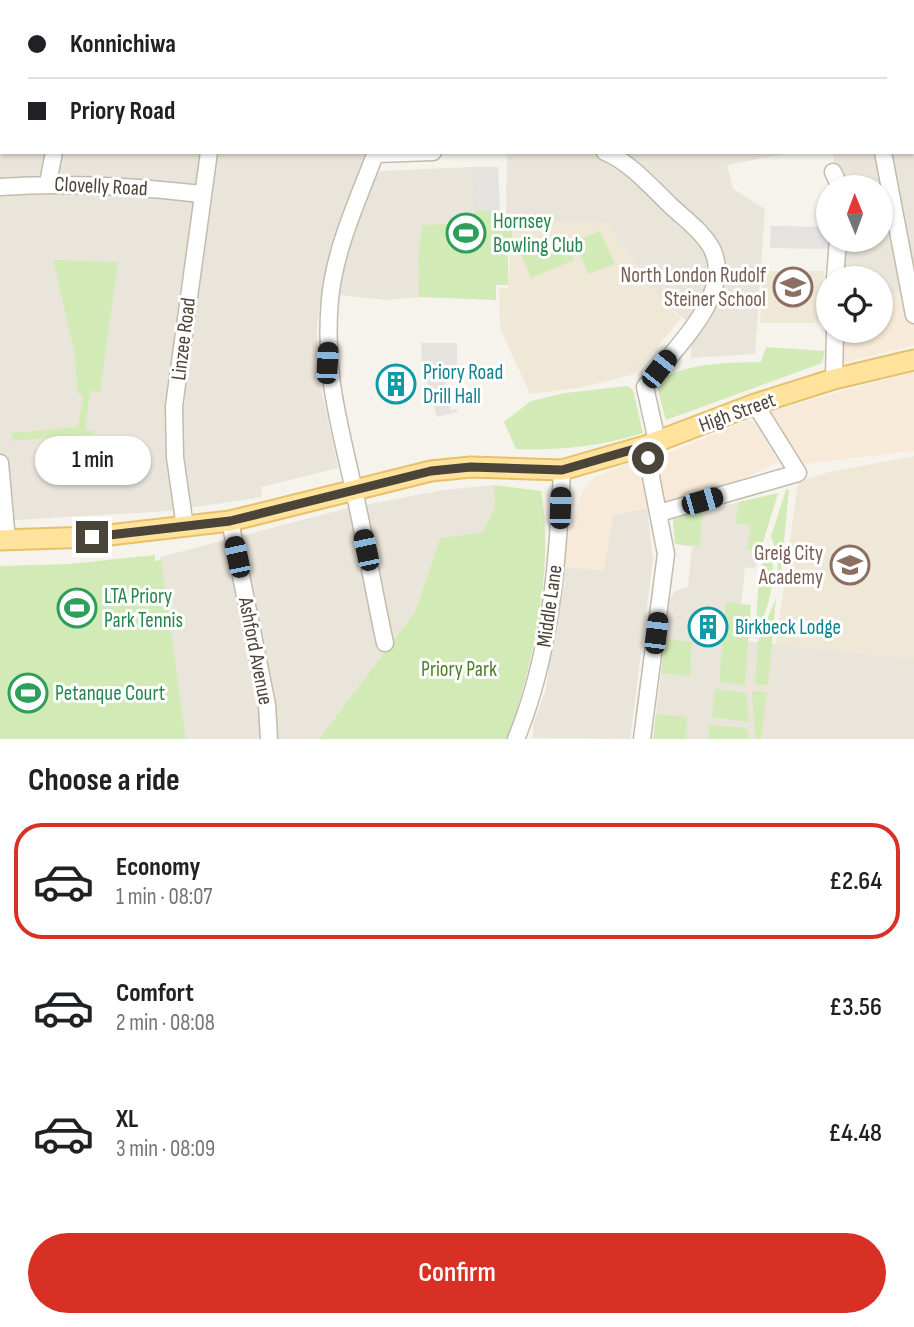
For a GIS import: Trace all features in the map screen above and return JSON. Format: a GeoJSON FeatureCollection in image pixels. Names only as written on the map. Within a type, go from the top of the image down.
{"type":"FeatureCollection","features":[{"type":"Feature","properties":{"kind":"main road","name":"High Street"},"geometry":{"type":"LineString","coordinates":[[3,540],[92,537],[230,521],[431,471],[471,467],[562,470],[651,443],[755,404],[834,379],[914,360]]}},
{"type":"Feature","properties":{"kind":"street"},"geometry":{"type":"LineString","coordinates":[[48,183],[54,154]]}},
{"type":"Feature","properties":{"kind":"street","name":"Linzee Road"},"geometry":{"type":"LineString","coordinates":[[185,527],[175,457],[174,406],[201,194],[209,154]]}},
{"type":"Feature","properties":{"kind":"street"},"geometry":{"type":"LineString","coordinates":[[376,154],[337,261],[330,297],[327,363],[333,407],[354,491],[385,643]]}},
{"type":"Feature","properties":{"kind":"street"},"geometry":{"type":"LineString","coordinates":[[610,154],[703,236],[711,248],[718,270],[714,290],[701,317],[645,387],[666,554],[642,739]]}},
{"type":"Feature","properties":{"kind":"street"},"geometry":{"type":"LineString","coordinates":[[883,154],[914,315]]}},
{"type":"Feature","properties":{"kind":"street","name":"Clovelly Road"},"geometry":{"type":"LineString","coordinates":[[0,187],[48,183],[116,184],[201,194]]}},
{"type":"Feature","properties":{"kind":"street"},"geometry":{"type":"LineString","coordinates":[[834,379],[835,343]]}},
{"type":"Feature","properties":{"kind":"street"},"geometry":{"type":"LineString","coordinates":[[659,513],[798,473],[755,404]]}},
{"type":"Feature","properties":{"kind":"street"},"geometry":{"type":"LineString","coordinates":[[0,463],[3,540]]}},
{"type":"Feature","properties":{"kind":"street","name":"Middle Lane"},"geometry":{"type":"LineString","coordinates":[[516,739],[543,650],[555,565],[562,470]]}},
{"type":"Feature","properties":{"kind":"street","name":"Ashford Avenue"},"geometry":{"type":"LineString","coordinates":[[230,521],[267,705],[270,739]]}},
{"type":"Feature","properties":{"kind":"shaded area"},"geometry":{"type":"Polygon","coordinates":[[[0,154],[364,154],[360,172],[472,167],[474,223],[418,261],[419,297],[386,300],[322,293],[317,325],[317,368],[338,468],[261,487],[262,497],[168,511],[0,521],[0,154]]]}},
{"type":"Feature","properties":{"kind":"shaded area"},"geometry":{"type":"Polygon","coordinates":[[[507,154],[785,154],[727,165],[733,189],[765,209],[755,354],[691,358],[691,341],[698,330],[662,301],[607,223],[511,222],[506,218],[507,154]]]}},
{"type":"Feature","properties":{"kind":"shaded area"},"geometry":{"type":"Polygon","coordinates":[[[833,154],[914,154],[914,287],[893,293],[893,266],[845,266],[845,252],[893,252],[893,175],[841,175],[834,167],[833,154]]]}},
{"type":"Feature","properties":{"kind":"shaded area"},"geometry":{"type":"Polygon","coordinates":[[[472,167],[498,167],[500,210],[474,211],[472,167]]]}},
{"type":"Feature","properties":{"kind":"shaded area"},"geometry":{"type":"Polygon","coordinates":[[[511,222],[607,223],[662,301],[681,318],[635,374],[578,388],[530,394],[500,328],[499,288],[508,288],[511,222]]]}},
{"type":"Feature","properties":{"kind":"shaded area"},"geometry":{"type":"Polygon","coordinates":[[[771,226],[816,227],[816,249],[770,248],[771,226]]]}},
{"type":"Feature","properties":{"kind":"shaded area","name":"North London Rudolf Steiner School"},"geometry":{"type":"Polygon","coordinates":[[[763,271],[816,271],[816,323],[760,323],[763,271]]]}},
{"type":"Feature","properties":{"kind":"shaded area"},"geometry":{"type":"Polygon","coordinates":[[[914,287],[914,345],[842,363],[841,343],[893,343],[893,293],[914,287]]]}},
{"type":"Feature","properties":{"kind":"shaded area"},"geometry":{"type":"Polygon","coordinates":[[[421,343],[457,343],[457,371],[444,374],[451,410],[457,409],[458,412],[437,417],[422,367],[421,343]]]}},
{"type":"Feature","properties":{"kind":"shaded area"},"geometry":{"type":"Polygon","coordinates":[[[914,372],[914,451],[803,464],[792,455],[769,411],[914,372]]]}},
{"type":"Feature","properties":{"kind":"shaded area"},"geometry":{"type":"Polygon","coordinates":[[[748,420],[754,422],[779,462],[745,478],[746,482],[661,505],[655,459],[748,420]]]}},
{"type":"Feature","properties":{"kind":"shaded area","name":"Greig City Academy"},"geometry":{"type":"Polygon","coordinates":[[[914,456],[914,659],[776,644],[798,482],[829,472],[914,456]]]}},
{"type":"Feature","properties":{"kind":"shaded area"},"geometry":{"type":"Polygon","coordinates":[[[627,464],[640,467],[647,508],[613,515],[604,571],[562,567],[566,542],[582,492],[595,477],[627,464]]]}},
{"type":"Feature","properties":{"kind":"shaded area"},"geometry":{"type":"Polygon","coordinates":[[[494,485],[495,507],[483,532],[440,538],[415,612],[319,739],[186,739],[160,557],[344,509],[444,490],[494,485]]]}},
{"type":"Feature","properties":{"kind":"shaded area"},"geometry":{"type":"Polygon","coordinates":[[[778,493],[755,569],[745,567],[738,640],[914,659],[914,739],[653,739],[670,598],[675,591],[688,587],[692,547],[675,544],[673,518],[778,493]]]}},
{"type":"Feature","properties":{"kind":"shaded area"},"geometry":{"type":"Polygon","coordinates":[[[647,508],[653,559],[630,739],[533,738],[533,725],[546,689],[562,567],[613,515],[647,508]]]}},
{"type":"Feature","properties":{"kind":"green space","name":"Hornsey Bowling Club"},"geometry":{"type":"Polygon","coordinates":[[[472,167],[498,167],[500,222],[511,222],[512,228],[508,245],[508,285],[496,285],[496,300],[419,297],[418,261],[422,225],[474,223],[472,167]]]}},
{"type":"Feature","properties":{"kind":"green space"},"geometry":{"type":"Polygon","coordinates":[[[600,231],[615,264],[588,274],[575,241],[600,231]]]}},
{"type":"Feature","properties":{"kind":"green space"},"geometry":{"type":"Polygon","coordinates":[[[564,236],[574,260],[531,278],[521,254],[564,236]]]}},
{"type":"Feature","properties":{"kind":"green space"},"geometry":{"type":"Polygon","coordinates":[[[53,260],[118,262],[100,392],[90,391],[85,430],[95,431],[94,434],[12,441],[12,433],[78,427],[83,395],[77,393],[75,355],[53,260]]]}},
{"type":"Feature","properties":{"kind":"green space"},"geometry":{"type":"Polygon","coordinates":[[[766,347],[825,351],[822,363],[666,420],[656,383],[693,367],[761,362],[766,347]]]}},
{"type":"Feature","properties":{"kind":"green space"},"geometry":{"type":"Polygon","coordinates":[[[627,386],[633,390],[643,433],[580,447],[516,449],[504,422],[531,401],[565,393],[627,386]]]}},
{"type":"Feature","properties":{"kind":"green space","name":"Priory Park"},"geometry":{"type":"Polygon","coordinates":[[[494,485],[541,491],[545,521],[539,616],[525,681],[508,739],[319,739],[415,612],[440,538],[483,532],[495,507],[494,485]]]}},
{"type":"Feature","properties":{"kind":"green space"},"geometry":{"type":"Polygon","coordinates":[[[786,490],[789,490],[779,591],[777,554],[771,536],[786,490]]]}},
{"type":"Feature","properties":{"kind":"green space"},"geometry":{"type":"Polygon","coordinates":[[[778,493],[760,551],[747,549],[751,525],[735,523],[739,502],[778,493]]]}},
{"type":"Feature","properties":{"kind":"green space"},"geometry":{"type":"Polygon","coordinates":[[[703,511],[700,546],[675,544],[673,518],[703,511]]]}},
{"type":"Feature","properties":{"kind":"green space"},"geometry":{"type":"Polygon","coordinates":[[[769,544],[773,569],[771,593],[755,640],[759,576],[769,544]]]}},
{"type":"Feature","properties":{"kind":"green space"},"geometry":{"type":"Polygon","coordinates":[[[155,555],[155,561],[161,560],[186,739],[0,739],[0,566],[70,564],[155,555]]]}},
{"type":"Feature","properties":{"kind":"green space"},"geometry":{"type":"Polygon","coordinates":[[[776,598],[768,685],[755,685],[758,641],[776,598]]]}},
{"type":"Feature","properties":{"kind":"green space"},"geometry":{"type":"Polygon","coordinates":[[[726,602],[751,605],[745,685],[719,682],[726,602]]]}},
{"type":"Feature","properties":{"kind":"green space"},"geometry":{"type":"Polygon","coordinates":[[[665,639],[692,642],[690,676],[661,673],[665,639]]]}},
{"type":"Feature","properties":{"kind":"green space"},"geometry":{"type":"Polygon","coordinates":[[[715,689],[746,693],[749,722],[712,717],[715,689]]]}},
{"type":"Feature","properties":{"kind":"green space"},"geometry":{"type":"Polygon","coordinates":[[[752,691],[767,692],[761,739],[755,739],[752,691]]]}},
{"type":"Feature","properties":{"kind":"green space"},"geometry":{"type":"Polygon","coordinates":[[[656,714],[687,717],[686,739],[653,739],[656,714]]]}},
{"type":"Feature","properties":{"kind":"green space"},"geometry":{"type":"Polygon","coordinates":[[[709,725],[746,728],[750,739],[708,739],[709,725]]]}},
{"type":"Feature","properties":{"kind":"place","name":"Hornsey Bowling Club"},"geometry":{"type":"Point","coordinates":[466,233]}},
{"type":"Feature","properties":{"kind":"place","name":"North London Rudolf Steiner School"},"geometry":{"type":"Point","coordinates":[793,287]}},
{"type":"Feature","properties":{"kind":"place","name":"Priory Road Drill Hall"},"geometry":{"type":"Point","coordinates":[396,384]}},
{"type":"Feature","properties":{"kind":"place","name":"Greig City Academy"},"geometry":{"type":"Point","coordinates":[850,565]}},
{"type":"Feature","properties":{"kind":"place","name":"LTA Priory Park Tennis"},"geometry":{"type":"Point","coordinates":[77,608]}},
{"type":"Feature","properties":{"kind":"place","name":"Birkbeck Lodge"},"geometry":{"type":"Point","coordinates":[708,627]}},
{"type":"Feature","properties":{"kind":"place","name":"Petanque Court"},"geometry":{"type":"Point","coordinates":[28,693]}},
{"type":"Feature","properties":{"kind":"route"},"geometry":{"type":"LineString","coordinates":[[92,537],[230,521],[286,510],[431,471],[471,467],[562,470],[645,446],[648,458]]}}]}
